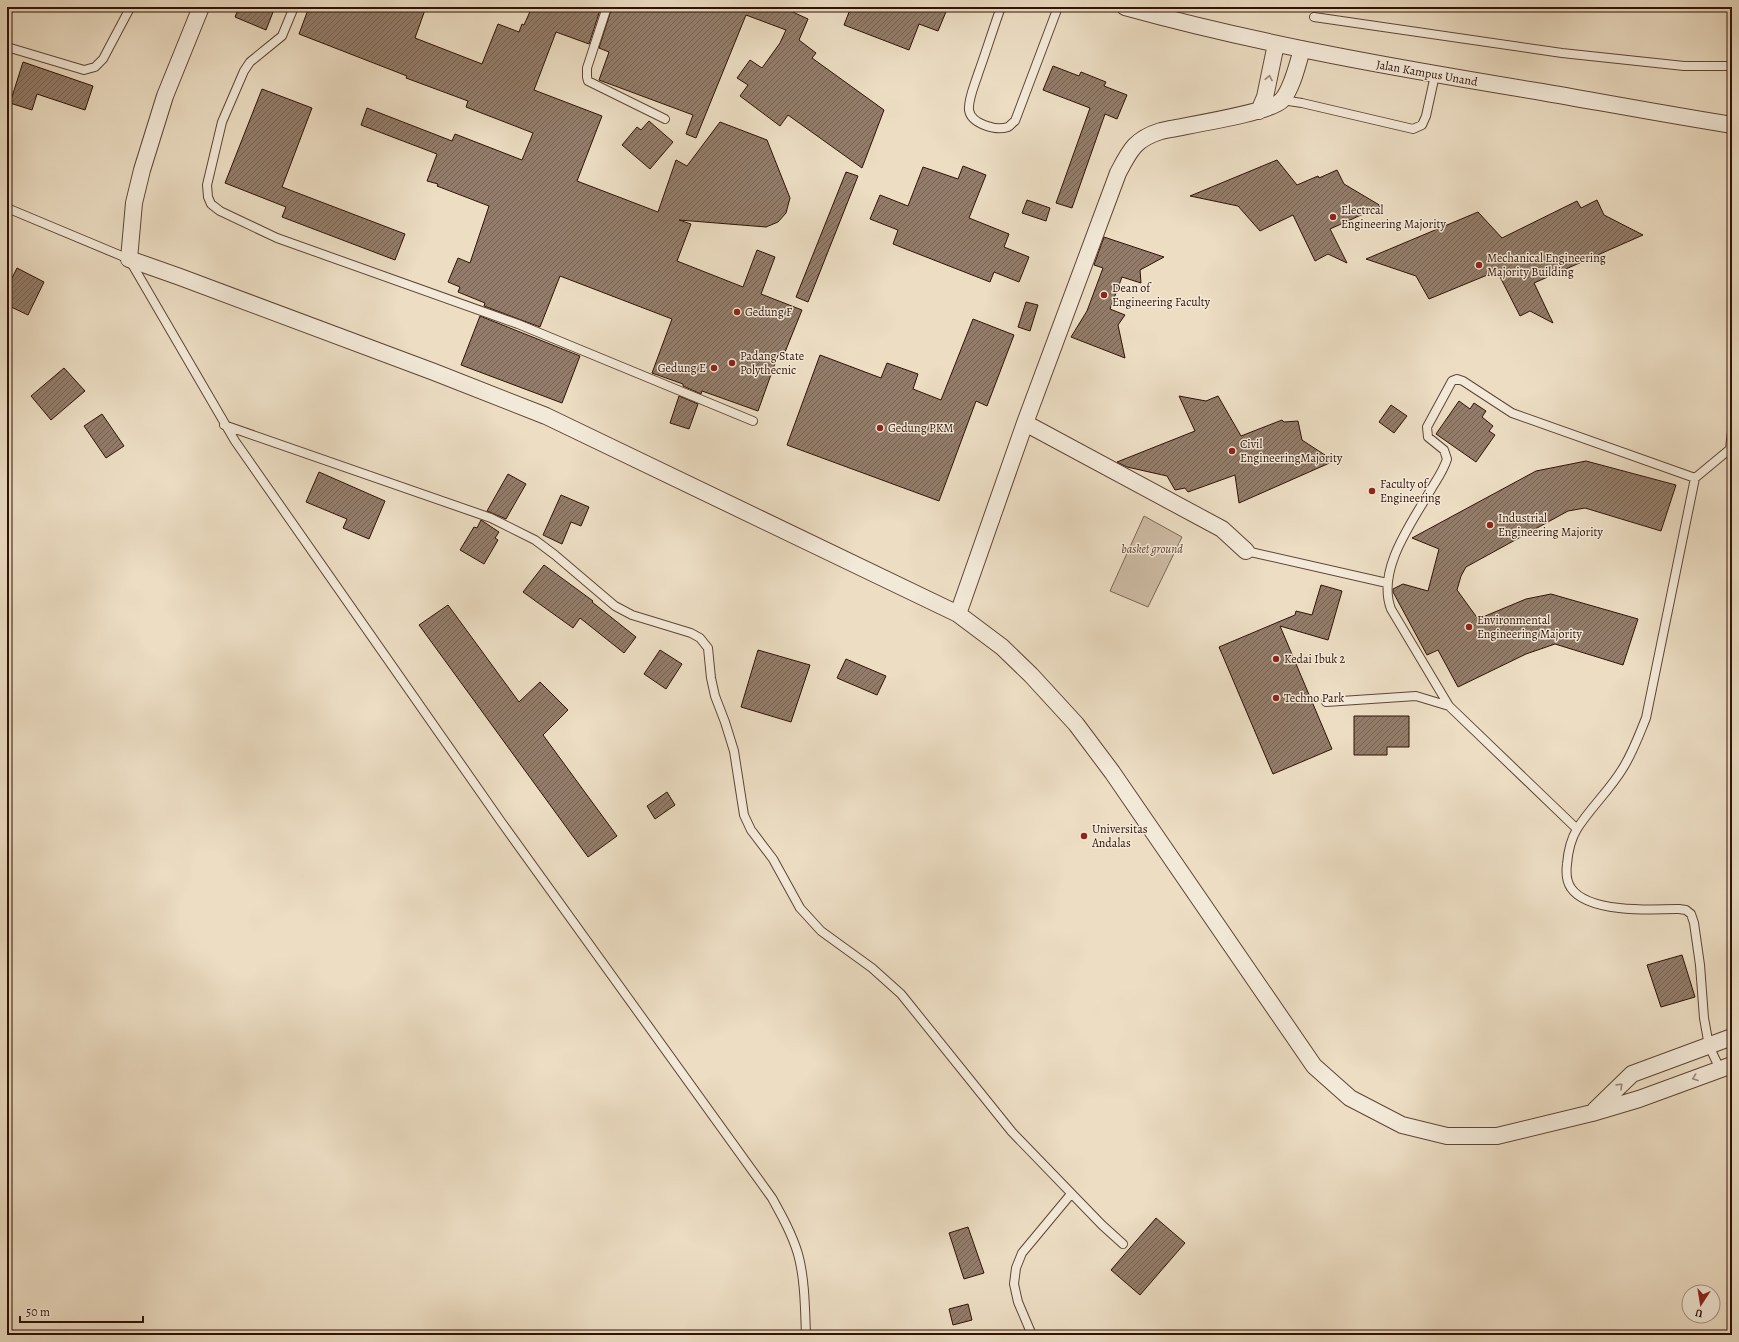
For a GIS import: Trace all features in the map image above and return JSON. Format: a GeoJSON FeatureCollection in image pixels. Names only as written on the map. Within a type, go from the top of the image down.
{"type":"FeatureCollection","features":[{"type":"Feature","properties":{"kind":"street"},"geometry":{"type":"LineString","coordinates":[[201,7],[166,96],[153,132],[142,170],[134,203],[129,259],[419,366],[546,416],[958,614],[1002,647],[1031,675],[1076,724],[1112,772],[1314,1066],[1350,1098],[1402,1125],[1447,1136],[1497,1136],[1592,1113],[1639,1099],[1726,1067]]}},
{"type":"Feature","properties":{"kind":"street","name":"Jalan Kampus Unand"},"geometry":{"type":"LineString","coordinates":[[1125,7],[1188,24],[1276,44],[1435,75],[1732,125]]}},
{"type":"Feature","properties":{"kind":"street"},"geometry":{"type":"LineString","coordinates":[[1262,104],[1276,44]]}},
{"type":"Feature","properties":{"kind":"street"},"geometry":{"type":"LineString","coordinates":[[958,614],[1025,423],[1118,173],[1128,152],[1137,142],[1148,135],[1161,130],[1262,104],[1277,104],[1282,100],[1290,86],[1302,49]]}},
{"type":"Feature","properties":{"kind":"street"},"geometry":{"type":"LineString","coordinates":[[1025,423],[1222,529],[1246,551]]}},
{"type":"Feature","properties":{"kind":"street"},"geometry":{"type":"LineString","coordinates":[[1592,1113],[1632,1074],[1732,1037]]}},
{"type":"Feature","properties":{"kind":"lane"},"geometry":{"type":"LineString","coordinates":[[7,9],[12,7]]}},
{"type":"Feature","properties":{"kind":"lane"},"geometry":{"type":"LineString","coordinates":[[7,47],[84,70],[95,67],[103,59],[131,7],[118,7]]}},
{"type":"Feature","properties":{"kind":"lane"},"geometry":{"type":"LineString","coordinates":[[294,7],[282,36],[250,62],[222,122],[207,185],[208,197],[211,204],[220,211],[277,238],[518,324],[753,421]]}},
{"type":"Feature","properties":{"kind":"lane"},"geometry":{"type":"LineString","coordinates":[[607,7],[587,68],[588,81],[665,118]]}},
{"type":"Feature","properties":{"kind":"lane"},"geometry":{"type":"LineString","coordinates":[[1001,7],[973,90],[969,110],[978,122],[988,126],[1001,128],[1009,127],[1014,121],[1058,7]]}},
{"type":"Feature","properties":{"kind":"lane"},"geometry":{"type":"LineString","coordinates":[[1314,17],[1562,53],[1684,66],[1732,66]]}},
{"type":"Feature","properties":{"kind":"lane"},"geometry":{"type":"LineString","coordinates":[[1282,100],[1302,103],[1413,129],[1422,125],[1426,116],[1435,75]]}},
{"type":"Feature","properties":{"kind":"lane"},"geometry":{"type":"LineString","coordinates":[[7,208],[129,259],[224,425],[507,829],[772,1198],[788,1228],[798,1255],[804,1292],[806,1335]]}},
{"type":"Feature","properties":{"kind":"lane"},"geometry":{"type":"LineString","coordinates":[[1577,829],[1449,706],[1391,609],[1387,599],[1386,583],[1398,548],[1446,464],[1447,455],[1444,450],[1428,437],[1426,430],[1452,381],[1457,379],[1463,381],[1512,413],[1695,478]]}},
{"type":"Feature","properties":{"kind":"lane"},"geometry":{"type":"LineString","coordinates":[[224,425],[491,518],[535,540],[616,606],[632,615],[691,633],[700,638],[708,648],[712,684],[734,751],[744,815],[751,830],[773,859],[800,908],[820,931],[872,968],[901,994],[1012,1132],[1071,1194],[1123,1244]]}},
{"type":"Feature","properties":{"kind":"lane"},"geometry":{"type":"LineString","coordinates":[[1726,1067],[1709,1046],[1704,1018],[1700,965],[1694,923],[1691,914],[1686,910],[1678,908],[1618,908],[1596,904],[1580,896],[1571,888],[1567,880],[1566,871],[1569,850],[1577,829],[1623,769],[1646,718],[1695,478],[1731,453],[1732,431]]}},
{"type":"Feature","properties":{"kind":"lane"},"geometry":{"type":"LineString","coordinates":[[1246,551],[1386,583]]}},
{"type":"Feature","properties":{"kind":"lane"},"geometry":{"type":"LineString","coordinates":[[1326,702],[1416,696],[1449,706]]}},
{"type":"Feature","properties":{"kind":"lane"},"geometry":{"type":"LineString","coordinates":[[1032,1335],[1018,1302],[1014,1284],[1016,1268],[1022,1252],[1071,1194]]}},
{"type":"Feature","properties":{"kind":"green space","name":"basket ground"},"geometry":{"type":"Polygon","coordinates":[[[1144,516],[1182,537],[1148,607],[1110,591],[1144,516]]]}},
{"type":"Feature","properties":{"kind":"building"},"geometry":{"type":"Polygon","coordinates":[[[239,7],[275,7],[266,30],[235,17],[239,7]]]}},
{"type":"Feature","properties":{"kind":"building"},"geometry":{"type":"Polygon","coordinates":[[[309,7],[426,7],[415,38],[482,64],[498,24],[519,32],[522,24],[524,25],[532,7],[601,7],[589,44],[556,32],[534,90],[602,116],[577,181],[658,212],[676,160],[687,166],[720,122],[767,140],[790,198],[786,213],[778,222],[766,227],[679,220],[691,224],[677,261],[743,287],[757,250],[775,257],[761,294],[802,310],[783,357],[778,355],[758,411],[702,391],[701,394],[683,386],[683,384],[652,373],[672,319],[560,276],[540,327],[484,306],[485,303],[458,292],[460,287],[448,282],[458,258],[470,263],[489,206],[437,186],[438,184],[427,181],[437,154],[361,125],[367,108],[452,141],[455,134],[522,160],[533,133],[466,107],[468,101],[406,78],[407,76],[299,34],[309,7]]]}},
{"type":"Feature","properties":{"kind":"building"},"geometry":{"type":"Polygon","coordinates":[[[612,7],[782,7],[808,19],[799,40],[816,53],[812,58],[884,110],[862,168],[788,115],[780,126],[740,96],[748,85],[737,78],[750,60],[762,68],[780,43],[786,30],[746,15],[696,138],[686,134],[693,115],[599,80],[609,52],[599,48],[612,7]]]}},
{"type":"Feature","properties":{"kind":"building"},"geometry":{"type":"Polygon","coordinates":[[[851,7],[948,7],[938,31],[919,24],[909,50],[844,25],[851,7]]]}},
{"type":"Feature","properties":{"kind":"building"},"geometry":{"type":"Polygon","coordinates":[[[23,62],[93,86],[85,110],[37,94],[32,110],[10,103],[23,62]]]}},
{"type":"Feature","properties":{"kind":"building"},"geometry":{"type":"Polygon","coordinates":[[[1053,66],[1079,76],[1081,72],[1106,82],[1104,86],[1127,95],[1117,119],[1105,114],[1072,208],[1056,203],[1090,108],[1043,90],[1053,66]]]}},
{"type":"Feature","properties":{"kind":"building"},"geometry":{"type":"Polygon","coordinates":[[[262,89],[312,108],[282,187],[405,234],[395,260],[282,217],[286,207],[225,183],[262,89]]]}},
{"type":"Feature","properties":{"kind":"building"},"geometry":{"type":"Polygon","coordinates":[[[649,121],[673,142],[650,169],[622,145],[637,127],[641,130],[649,121]]]}},
{"type":"Feature","properties":{"kind":"building","name":"Electrcal Engineering Majority"},"geometry":{"type":"Polygon","coordinates":[[[1277,160],[1297,185],[1337,170],[1344,184],[1381,206],[1330,229],[1347,263],[1328,254],[1315,261],[1293,215],[1260,231],[1238,206],[1190,196],[1277,160]]]}},
{"type":"Feature","properties":{"kind":"building"},"geometry":{"type":"Polygon","coordinates":[[[963,166],[986,175],[969,218],[1009,234],[1004,247],[1029,257],[1019,282],[994,272],[990,282],[893,244],[898,230],[870,219],[880,195],[908,206],[923,167],[958,179],[963,166]]]}},
{"type":"Feature","properties":{"kind":"building"},"geometry":{"type":"Polygon","coordinates":[[[846,172],[858,176],[808,302],[796,297],[846,172]]]}},
{"type":"Feature","properties":{"kind":"building"},"geometry":{"type":"Polygon","coordinates":[[[1027,200],[1050,208],[1046,221],[1022,213],[1027,200]]]}},
{"type":"Feature","properties":{"kind":"building","name":"Mechanical Engineering Majority Building"},"geometry":{"type":"Polygon","coordinates":[[[1597,200],[1604,215],[1643,235],[1534,283],[1553,323],[1530,311],[1520,316],[1497,271],[1429,299],[1416,276],[1366,259],[1478,212],[1502,238],[1577,201],[1581,208],[1597,200]]]}},
{"type":"Feature","properties":{"kind":"building","name":"Dean of Engineering Faculty"},"geometry":{"type":"Polygon","coordinates":[[[1104,237],[1164,257],[1140,270],[1141,283],[1122,277],[1110,309],[1125,315],[1118,325],[1125,358],[1071,337],[1087,311],[1103,268],[1094,265],[1104,237]]]}},
{"type":"Feature","properties":{"kind":"building"},"geometry":{"type":"Polygon","coordinates":[[[17,268],[44,282],[28,315],[7,305],[7,288],[17,268]]]}},
{"type":"Feature","properties":{"kind":"building"},"geometry":{"type":"Polygon","coordinates":[[[1026,302],[1038,305],[1030,331],[1018,327],[1026,302]]]}},
{"type":"Feature","properties":{"kind":"building"},"geometry":{"type":"Polygon","coordinates":[[[480,316],[580,356],[562,403],[461,365],[480,316]]]}},
{"type":"Feature","properties":{"kind":"building","name":"Gedung PKM"},"geometry":{"type":"Polygon","coordinates":[[[973,319],[1014,335],[987,406],[976,401],[939,501],[787,445],[820,355],[881,378],[887,363],[918,374],[913,389],[941,400],[973,319]]]}},
{"type":"Feature","properties":{"kind":"building"},"geometry":{"type":"Polygon","coordinates":[[[64,368],[85,391],[51,420],[31,396],[64,368]]]}},
{"type":"Feature","properties":{"kind":"building"},"geometry":{"type":"Polygon","coordinates":[[[679,396],[698,404],[689,429],[670,423],[679,396]]]}},
{"type":"Feature","properties":{"kind":"building","name":"Civil EngineeringMajority"},"geometry":{"type":"Polygon","coordinates":[[[1179,396],[1206,401],[1218,396],[1241,436],[1282,420],[1284,422],[1298,421],[1302,440],[1334,461],[1239,503],[1235,475],[1188,492],[1185,488],[1175,490],[1167,476],[1127,467],[1117,462],[1195,431],[1179,396]]]}},
{"type":"Feature","properties":{"kind":"building"},"geometry":{"type":"Polygon","coordinates":[[[1459,401],[1470,409],[1474,403],[1486,411],[1482,417],[1493,426],[1489,431],[1495,435],[1476,462],[1436,434],[1459,401]]]}},
{"type":"Feature","properties":{"kind":"building"},"geometry":{"type":"Polygon","coordinates":[[[1391,405],[1407,416],[1394,433],[1379,422],[1391,405]]]}},
{"type":"Feature","properties":{"kind":"building"},"geometry":{"type":"Polygon","coordinates":[[[102,414],[124,446],[106,458],[84,426],[102,414]]]}},
{"type":"Feature","properties":{"kind":"building"},"geometry":{"type":"Polygon","coordinates":[[[1586,461],[1676,485],[1661,531],[1585,508],[1568,511],[1466,567],[1461,576],[1457,590],[1478,619],[1526,599],[1551,594],[1638,619],[1623,665],[1555,644],[1526,654],[1458,687],[1438,650],[1427,655],[1393,592],[1393,589],[1403,584],[1428,591],[1439,549],[1412,538],[1536,471],[1586,461]]]}},
{"type":"Feature","properties":{"kind":"building"},"geometry":{"type":"Polygon","coordinates":[[[319,472],[385,501],[369,539],[343,528],[347,519],[306,502],[319,472]]]}},
{"type":"Feature","properties":{"kind":"building"},"geometry":{"type":"Polygon","coordinates":[[[508,474],[526,484],[506,519],[487,511],[508,474]]]}},
{"type":"Feature","properties":{"kind":"building"},"geometry":{"type":"Polygon","coordinates":[[[561,495],[589,507],[581,526],[571,522],[562,544],[543,535],[561,495]]]}},
{"type":"Feature","properties":{"kind":"building"},"geometry":{"type":"Polygon","coordinates":[[[481,520],[499,532],[495,538],[498,540],[484,564],[460,550],[474,527],[477,528],[481,520]]]}},
{"type":"Feature","properties":{"kind":"building"},"geometry":{"type":"Polygon","coordinates":[[[544,565],[593,601],[592,602],[636,637],[624,653],[580,618],[573,628],[523,592],[544,565]]]}},
{"type":"Feature","properties":{"kind":"building","name":"Techno Park"},"geometry":{"type":"Polygon","coordinates":[[[1321,585],[1342,591],[1328,640],[1280,626],[1332,749],[1273,774],[1219,647],[1295,615],[1296,611],[1312,615],[1321,585]]]}},
{"type":"Feature","properties":{"kind":"building"},"geometry":{"type":"Polygon","coordinates":[[[448,605],[519,702],[540,682],[568,710],[543,735],[617,836],[588,857],[419,625],[448,605]]]}},
{"type":"Feature","properties":{"kind":"building"},"geometry":{"type":"Polygon","coordinates":[[[660,650],[682,664],[666,689],[644,674],[660,650]]]}},
{"type":"Feature","properties":{"kind":"building"},"geometry":{"type":"Polygon","coordinates":[[[758,650],[810,665],[791,722],[741,707],[758,650]]]}},
{"type":"Feature","properties":{"kind":"building"},"geometry":{"type":"Polygon","coordinates":[[[846,659],[886,676],[877,695],[837,678],[846,659]]]}},
{"type":"Feature","properties":{"kind":"building"},"geometry":{"type":"Polygon","coordinates":[[[1354,716],[1409,716],[1409,747],[1387,747],[1387,755],[1354,755],[1354,716]]]}},
{"type":"Feature","properties":{"kind":"building"},"geometry":{"type":"Polygon","coordinates":[[[667,792],[675,805],[655,819],[647,806],[667,792]]]}},
{"type":"Feature","properties":{"kind":"building"},"geometry":{"type":"Polygon","coordinates":[[[1682,955],[1695,997],[1661,1007],[1647,965],[1682,955]]]}},
{"type":"Feature","properties":{"kind":"building"},"geometry":{"type":"Polygon","coordinates":[[[1156,1218],[1185,1243],[1140,1295],[1111,1270],[1156,1218]]]}},
{"type":"Feature","properties":{"kind":"building"},"geometry":{"type":"Polygon","coordinates":[[[968,1227],[984,1273],[964,1279],[949,1233],[968,1227]]]}},
{"type":"Feature","properties":{"kind":"building"},"geometry":{"type":"Polygon","coordinates":[[[968,1304],[972,1320],[953,1325],[949,1309],[968,1304]]]}},
{"type":"Feature","properties":{"kind":"place","name":"Electrcal Engineering Majority"},"geometry":{"type":"Point","coordinates":[1333,217]}},
{"type":"Feature","properties":{"kind":"place","name":"Mechanical Engineering Majority Building"},"geometry":{"type":"Point","coordinates":[1479,265]}},
{"type":"Feature","properties":{"kind":"place","name":"Dean of Engineering Faculty"},"geometry":{"type":"Point","coordinates":[1104,295]}},
{"type":"Feature","properties":{"kind":"place","name":"Gedung F"},"geometry":{"type":"Point","coordinates":[737,312]}},
{"type":"Feature","properties":{"kind":"place","name":"Padang State Polythecnic"},"geometry":{"type":"Point","coordinates":[732,363]}},
{"type":"Feature","properties":{"kind":"place","name":"Gedung E"},"geometry":{"type":"Point","coordinates":[714,368]}},
{"type":"Feature","properties":{"kind":"place","name":"Gedung PKM"},"geometry":{"type":"Point","coordinates":[880,428]}},
{"type":"Feature","properties":{"kind":"place","name":"Civil EngineeringMajority"},"geometry":{"type":"Point","coordinates":[1232,451]}},
{"type":"Feature","properties":{"kind":"place","name":"Faculty of Engineering"},"geometry":{"type":"Point","coordinates":[1372,491]}},
{"type":"Feature","properties":{"kind":"place","name":"Industrial Engineering Majority"},"geometry":{"type":"Point","coordinates":[1490,525]}},
{"type":"Feature","properties":{"kind":"place","name":"Environmental Engineering Majority"},"geometry":{"type":"Point","coordinates":[1469,627]}},
{"type":"Feature","properties":{"kind":"place","name":"Kedai Ibuk 2"},"geometry":{"type":"Point","coordinates":[1276,659]}},
{"type":"Feature","properties":{"kind":"place","name":"Techno Park"},"geometry":{"type":"Point","coordinates":[1276,698]}},
{"type":"Feature","properties":{"kind":"place","name":"Universitas Andalas"},"geometry":{"type":"Point","coordinates":[1084,836]}}]}
